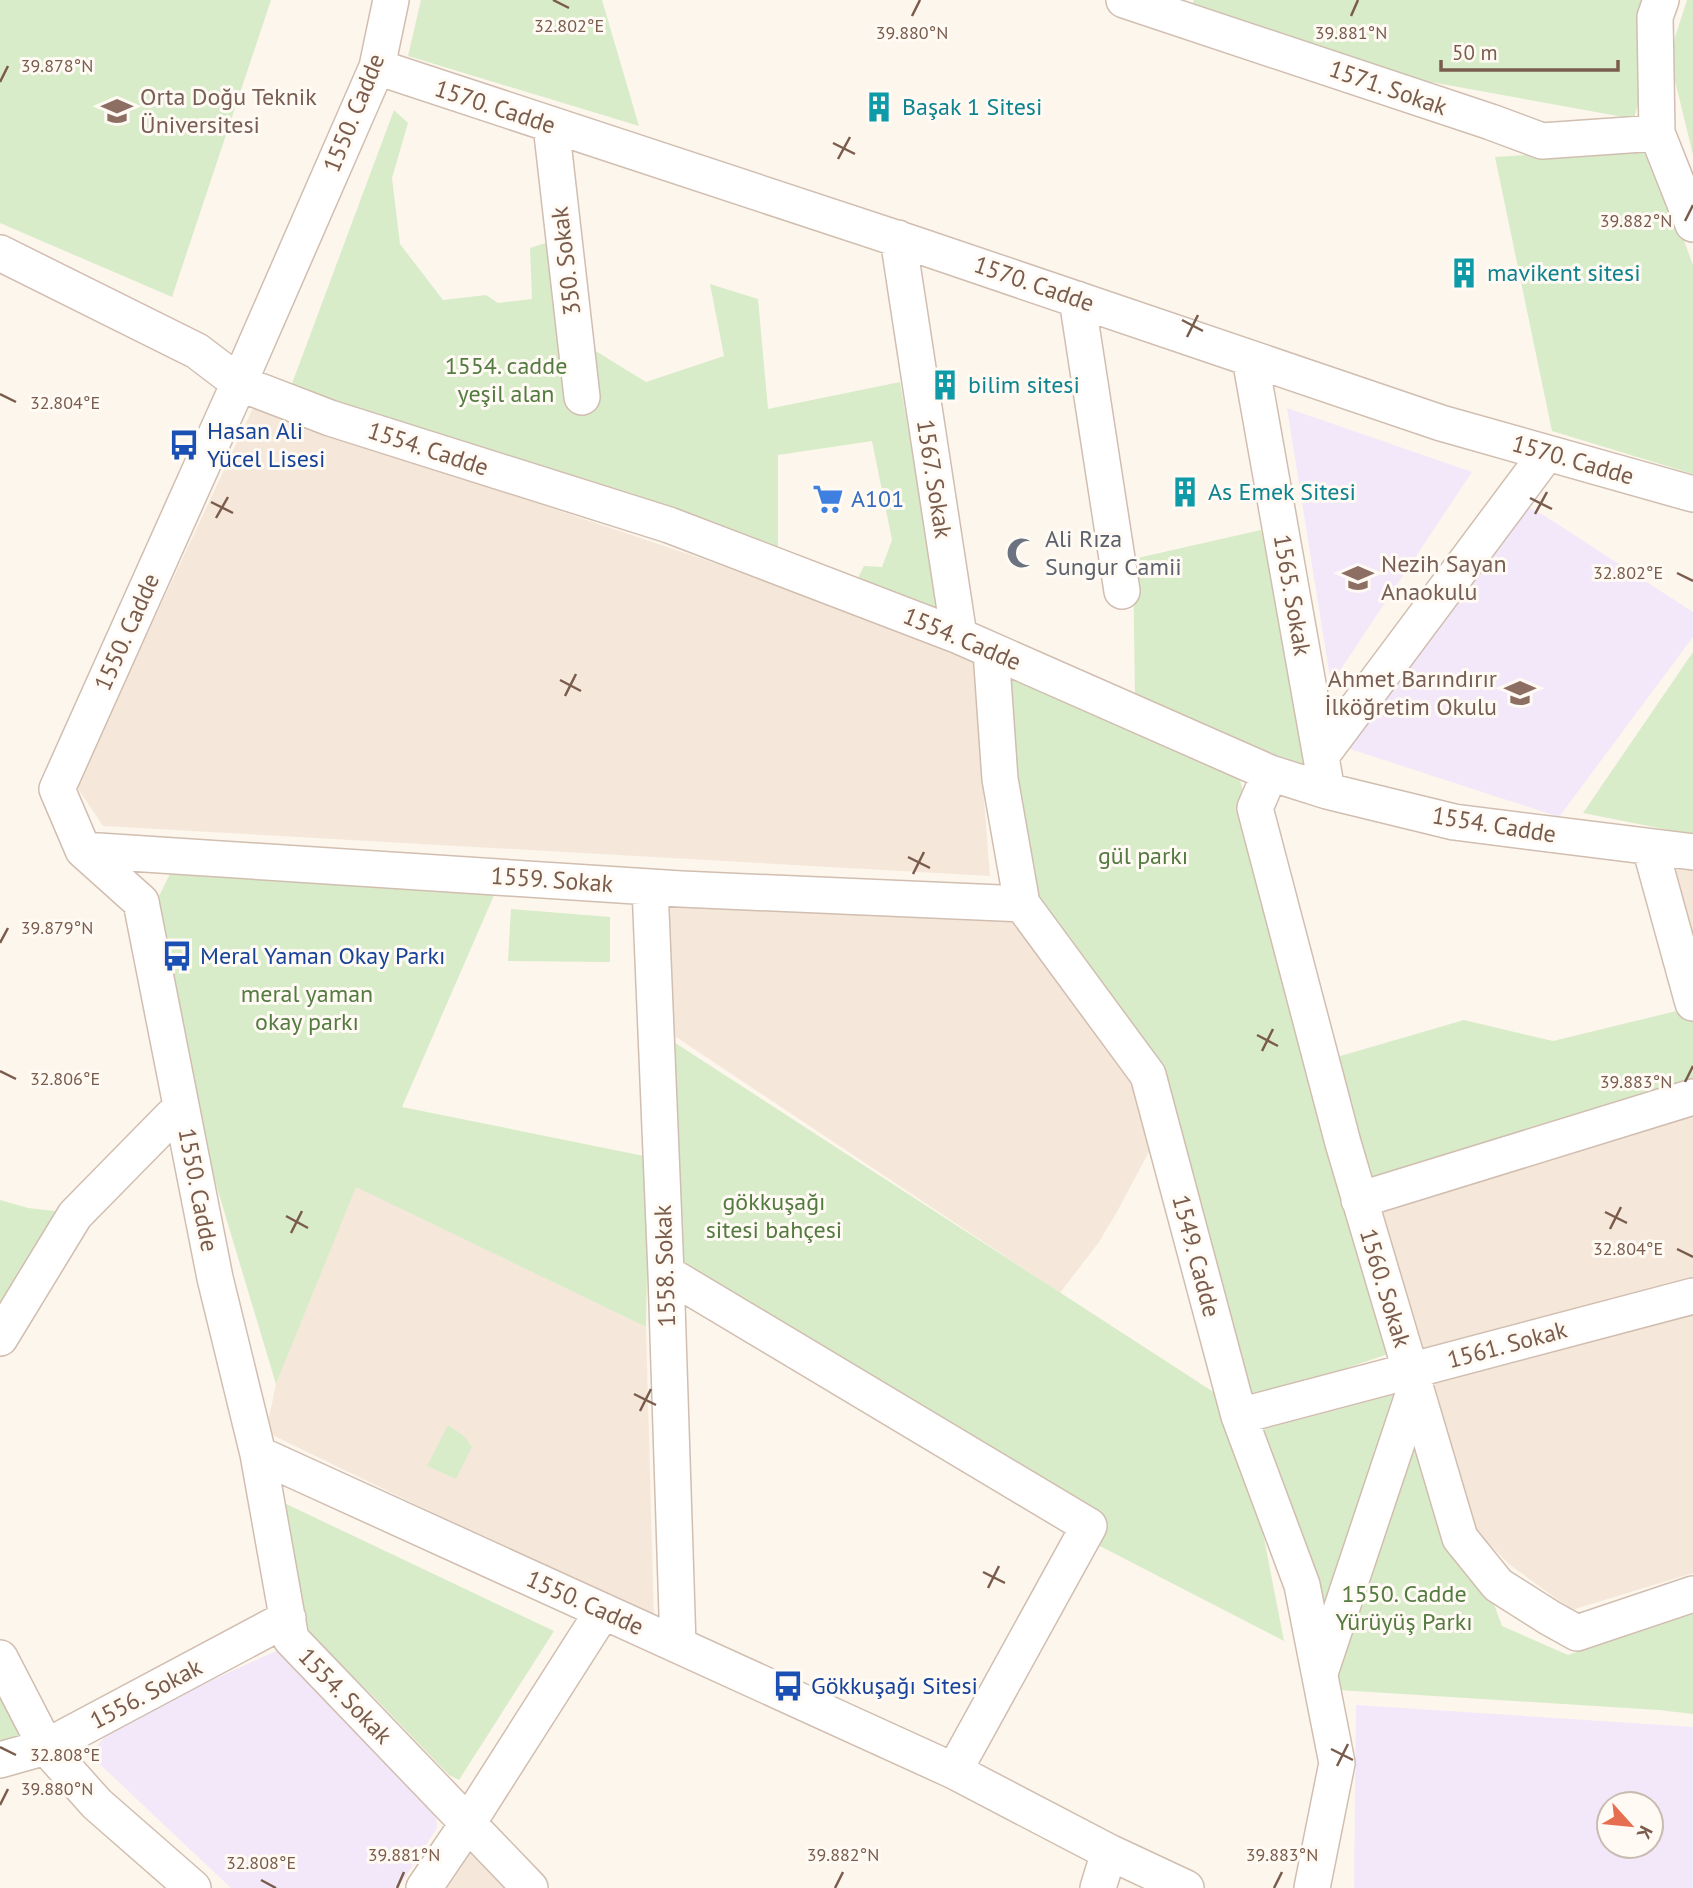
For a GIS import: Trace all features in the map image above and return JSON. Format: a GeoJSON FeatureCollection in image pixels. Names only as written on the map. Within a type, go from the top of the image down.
{"type":"FeatureCollection","features":[{"type":"Feature","properties":{"kind":"street","name":"1550. Cadde"},"geometry":{"type":"LineString","coordinates":[[390,0],[377,67],[57,789],[83,850],[141,902],[215,1278],[258,1454],[954,1771],[1109,1852],[1186,1888]]}},
{"type":"Feature","properties":{"kind":"street","name":"1571. Sokak"},"geometry":{"type":"LineString","coordinates":[[1124,0],[1542,141],[1657,133]]}},
{"type":"Feature","properties":{"kind":"street"},"geometry":{"type":"LineString","coordinates":[[1661,0],[1656,17],[1657,133],[1693,224]]}},
{"type":"Feature","properties":{"kind":"street","name":"1570. Cadde"},"geometry":{"type":"LineString","coordinates":[[377,67],[898,238],[1441,423],[1693,494]]}},
{"type":"Feature","properties":{"kind":"street","name":"350. Sokak"},"geometry":{"type":"LineString","coordinates":[[551,125],[582,397]]}},
{"type":"Feature","properties":{"kind":"street","name":"1567. Sokak"},"geometry":{"type":"LineString","coordinates":[[898,238],[959,636]]}},
{"type":"Feature","properties":{"kind":"street","name":"1554. Cadde"},"geometry":{"type":"LineString","coordinates":[[0,253],[197,351],[239,383],[330,418],[669,525],[959,636],[1270,773],[1327,791],[1454,822],[1693,852]]}},
{"type":"Feature","properties":{"kind":"street"},"geometry":{"type":"LineString","coordinates":[[1077,299],[1122,591]]}},
{"type":"Feature","properties":{"kind":"street","name":"1565. Sokak"},"geometry":{"type":"LineString","coordinates":[[1250,358],[1327,791]]}},
{"type":"Feature","properties":{"kind":"street"},"geometry":{"type":"LineString","coordinates":[[1321,756],[1547,453]]}},
{"type":"Feature","properties":{"kind":"street","name":"1549. Cadde"},"geometry":{"type":"LineString","coordinates":[[992,651],[1000,779],[1022,904],[1148,1075],[1239,1416],[1302,1585],[1337,1763],[1312,1888]]}},
{"type":"Feature","properties":{"kind":"street","name":"1560. Sokak"},"geometry":{"type":"LineString","coordinates":[[1270,773],[1255,808],[1359,1200],[1460,1538],[1498,1585],[1577,1633],[1693,1594]]}},
{"type":"Feature","properties":{"kind":"street"},"geometry":{"type":"LineString","coordinates":[[1650,847],[1693,1003]]}},
{"type":"Feature","properties":{"kind":"street","name":"1559. Sokak"},"geometry":{"type":"LineString","coordinates":[[83,850],[650,887],[1022,904]]}},
{"type":"Feature","properties":{"kind":"street","name":"1558. Sokak"},"geometry":{"type":"LineString","coordinates":[[650,887],[678,1645]]}},
{"type":"Feature","properties":{"kind":"street"},"geometry":{"type":"LineString","coordinates":[[1359,1200],[1693,1097]]}},
{"type":"Feature","properties":{"kind":"street"},"geometry":{"type":"LineString","coordinates":[[0,1338],[75,1215],[181,1107]]}},
{"type":"Feature","properties":{"kind":"street"},"geometry":{"type":"LineString","coordinates":[[666,1273],[1089,1527],[954,1771]]}},
{"type":"Feature","properties":{"kind":"street","name":"1561. Sokak"},"geometry":{"type":"LineString","coordinates":[[1239,1416],[1413,1380],[1693,1296]]}},
{"type":"Feature","properties":{"kind":"street"},"geometry":{"type":"LineString","coordinates":[[1320,1674],[1413,1380]]}},
{"type":"Feature","properties":{"kind":"street","name":"1554. Sokak"},"geometry":{"type":"LineString","coordinates":[[258,1454],[291,1639],[530,1888]]}},
{"type":"Feature","properties":{"kind":"street"},"geometry":{"type":"LineString","coordinates":[[424,1888],[603,1611]]}},
{"type":"Feature","properties":{"kind":"street","name":"1556. Sokak"},"geometry":{"type":"LineString","coordinates":[[0,1760],[46,1747],[288,1618]]}},
{"type":"Feature","properties":{"kind":"street"},"geometry":{"type":"LineString","coordinates":[[0,1658],[46,1747],[97,1804],[193,1888]]}},
{"type":"Feature","properties":{"kind":"street"},"geometry":{"type":"LineString","coordinates":[[1098,1888],[1109,1852]]}},
{"type":"Feature","properties":{"kind":"shaded area"},"geometry":{"type":"Polygon","coordinates":[[[253,408],[700,558],[973,659],[990,876],[103,826],[76,786],[253,408]]]}},
{"type":"Feature","properties":{"kind":"shaded area","name":"Nezih Sayan Anaokulu"},"geometry":{"type":"Polygon","coordinates":[[[1287,408],[1472,472],[1331,684],[1287,408]]]}},
{"type":"Feature","properties":{"kind":"shaded area","name":"Ahmet Barındırır İlköğretim Okulu"},"geometry":{"type":"Polygon","coordinates":[[[1528,507],[1693,612],[1693,637],[1559,817],[1347,748],[1528,507]]]}},
{"type":"Feature","properties":{"kind":"shaded area"},"geometry":{"type":"Polygon","coordinates":[[[1665,858],[1693,860],[1693,962],[1665,858]]]}},
{"type":"Feature","properties":{"kind":"shaded area"},"geometry":{"type":"Polygon","coordinates":[[[657,894],[1015,914],[1140,1088],[1154,1142],[1099,1242],[1060,1293],[655,1023],[657,894]]]}},
{"type":"Feature","properties":{"kind":"shaded area"},"geometry":{"type":"Polygon","coordinates":[[[1693,1110],[1693,1284],[1420,1354],[1377,1205],[1693,1110]]]}},
{"type":"Feature","properties":{"kind":"shaded area"},"geometry":{"type":"Polygon","coordinates":[[[355,1186],[646,1327],[654,1620],[266,1432],[276,1384],[355,1186]]]}},
{"type":"Feature","properties":{"kind":"shaded area"},"geometry":{"type":"Polygon","coordinates":[[[1693,1312],[1693,1573],[1572,1610],[1510,1565],[1475,1530],[1430,1382],[1693,1312]]]}},
{"type":"Feature","properties":{"kind":"shaded area"},"geometry":{"type":"Polygon","coordinates":[[[283,1648],[435,1805],[437,1828],[398,1888],[231,1888],[90,1755],[116,1723],[283,1648]]]}},
{"type":"Feature","properties":{"kind":"shaded area"},"geometry":{"type":"Polygon","coordinates":[[[1356,1705],[1693,1727],[1693,1888],[1354,1888],[1356,1705]]]}},
{"type":"Feature","properties":{"kind":"shaded area"},"geometry":{"type":"Polygon","coordinates":[[[470,1844],[515,1888],[441,1888],[470,1844]]]}},
{"type":"Feature","properties":{"kind":"green space","name":"Orta Doğu Teknik Üniversitesi"},"geometry":{"type":"Polygon","coordinates":[[[0,0],[271,0],[172,297],[0,223],[0,0]]]}},
{"type":"Feature","properties":{"kind":"green space"},"geometry":{"type":"Polygon","coordinates":[[[421,0],[602,0],[639,126],[408,56],[421,0]]]}},
{"type":"Feature","properties":{"kind":"green space"},"geometry":{"type":"Polygon","coordinates":[[[1194,0],[1665,0],[1634,119],[1425,81],[1192,4],[1194,0]]]}},
{"type":"Feature","properties":{"kind":"green space"},"geometry":{"type":"Polygon","coordinates":[[[1687,0],[1693,0],[1693,155],[1669,56],[1687,0]]]}},
{"type":"Feature","properties":{"kind":"green space","name":"1554. cadde yeşil alan"},"geometry":{"type":"Polygon","coordinates":[[[394,110],[408,123],[392,178],[400,244],[443,300],[486,295],[498,303],[532,299],[530,248],[564,237],[594,350],[646,382],[724,356],[710,284],[758,299],[768,409],[900,382],[940,613],[857,580],[864,566],[882,567],[892,540],[872,441],[778,455],[778,551],[290,389],[394,110]]]}},
{"type":"Feature","properties":{"kind":"green space"},"geometry":{"type":"Polygon","coordinates":[[[1650,147],[1693,265],[1693,474],[1552,431],[1495,157],[1650,147]]]}},
{"type":"Feature","properties":{"kind":"green space"},"geometry":{"type":"Polygon","coordinates":[[[1261,530],[1312,778],[1135,699],[1133,559],[1261,530]]]}},
{"type":"Feature","properties":{"kind":"green space"},"geometry":{"type":"Polygon","coordinates":[[[1693,652],[1693,833],[1583,813],[1693,652]]]}},
{"type":"Feature","properties":{"kind":"green space","name":"gül parkı"},"geometry":{"type":"Polygon","coordinates":[[[1008,670],[1239,776],[1394,1352],[1246,1402],[1178,1146],[1018,881],[1008,670]]]}},
{"type":"Feature","properties":{"kind":"green space","name":"meral yaman okay parkı"},"geometry":{"type":"Polygon","coordinates":[[[172,870],[495,893],[402,1107],[649,1157],[646,1327],[356,1187],[276,1384],[206,1151],[154,906],[172,870]]]}},
{"type":"Feature","properties":{"kind":"green space"},"geometry":{"type":"Polygon","coordinates":[[[511,909],[610,917],[610,962],[508,961],[511,909]]]}},
{"type":"Feature","properties":{"kind":"green space"},"geometry":{"type":"Polygon","coordinates":[[[1693,1007],[1693,1092],[1371,1181],[1337,1057],[1464,1020],[1553,1041],[1693,1007]]]}},
{"type":"Feature","properties":{"kind":"green space","name":"gökkuşağı sitesi bahçesi"},"geometry":{"type":"Polygon","coordinates":[[[663,1035],[1215,1393],[1263,1533],[1284,1641],[1094,1543],[680,1264],[663,1035]]]}},
{"type":"Feature","properties":{"kind":"green space"},"geometry":{"type":"Polygon","coordinates":[[[0,1200],[28,1208],[64,1212],[0,1319],[0,1200]]]}},
{"type":"Feature","properties":{"kind":"green space","name":"1550. Cadde Yürüyüş Parkı"},"geometry":{"type":"Polygon","coordinates":[[[1415,1389],[1502,1626],[1568,1655],[1693,1611],[1693,1714],[1339,1690],[1264,1429],[1415,1389]]]}},
{"type":"Feature","properties":{"kind":"green space"},"geometry":{"type":"Polygon","coordinates":[[[448,1425],[464,1436],[472,1447],[456,1479],[427,1466],[448,1425]]]}},
{"type":"Feature","properties":{"kind":"green space"},"geometry":{"type":"Polygon","coordinates":[[[282,1502],[554,1631],[459,1780],[449,1775],[369,1692],[305,1633],[282,1502]]]}},
{"type":"Feature","properties":{"kind":"green space"},"geometry":{"type":"Polygon","coordinates":[[[0,1679],[33,1739],[0,1750],[0,1679]]]}},
{"type":"Feature","properties":{"kind":"place","name":"Başak 1 Sitesi"},"geometry":{"type":"Point","coordinates":[879,107]}},
{"type":"Feature","properties":{"kind":"place","name":"Orta Doğu Teknik Üniversitesi"},"geometry":{"type":"Point","coordinates":[117,111]}},
{"type":"Feature","properties":{"kind":"place","name":"mavikent sitesi"},"geometry":{"type":"Point","coordinates":[1464,273]}},
{"type":"Feature","properties":{"kind":"place","name":"bilim sitesi"},"geometry":{"type":"Point","coordinates":[945,385]}},
{"type":"Feature","properties":{"kind":"place","name":"Hasan Ali Yücel Lisesi"},"geometry":{"type":"Point","coordinates":[184,445]}},
{"type":"Feature","properties":{"kind":"place","name":"As Emek Sitesi"},"geometry":{"type":"Point","coordinates":[1185,492]}},
{"type":"Feature","properties":{"kind":"place","name":"A101"},"geometry":{"type":"Point","coordinates":[828,499]}},
{"type":"Feature","properties":{"kind":"place","name":"Ali Rıza Sungur Camii"},"geometry":{"type":"Point","coordinates":[1022,553]}},
{"type":"Feature","properties":{"kind":"place","name":"Nezih Sayan Anaokulu"},"geometry":{"type":"Point","coordinates":[1358,578]}},
{"type":"Feature","properties":{"kind":"place","name":"Ahmet Barındırır İlköğretim Okulu"},"geometry":{"type":"Point","coordinates":[1520,693]}},
{"type":"Feature","properties":{"kind":"place","name":"Meral Yaman Okay Parkı"},"geometry":{"type":"Point","coordinates":[177,956]}},
{"type":"Feature","properties":{"kind":"place","name":"Gökkuşağı Sitesi"},"geometry":{"type":"Point","coordinates":[788,1686]}}]}
